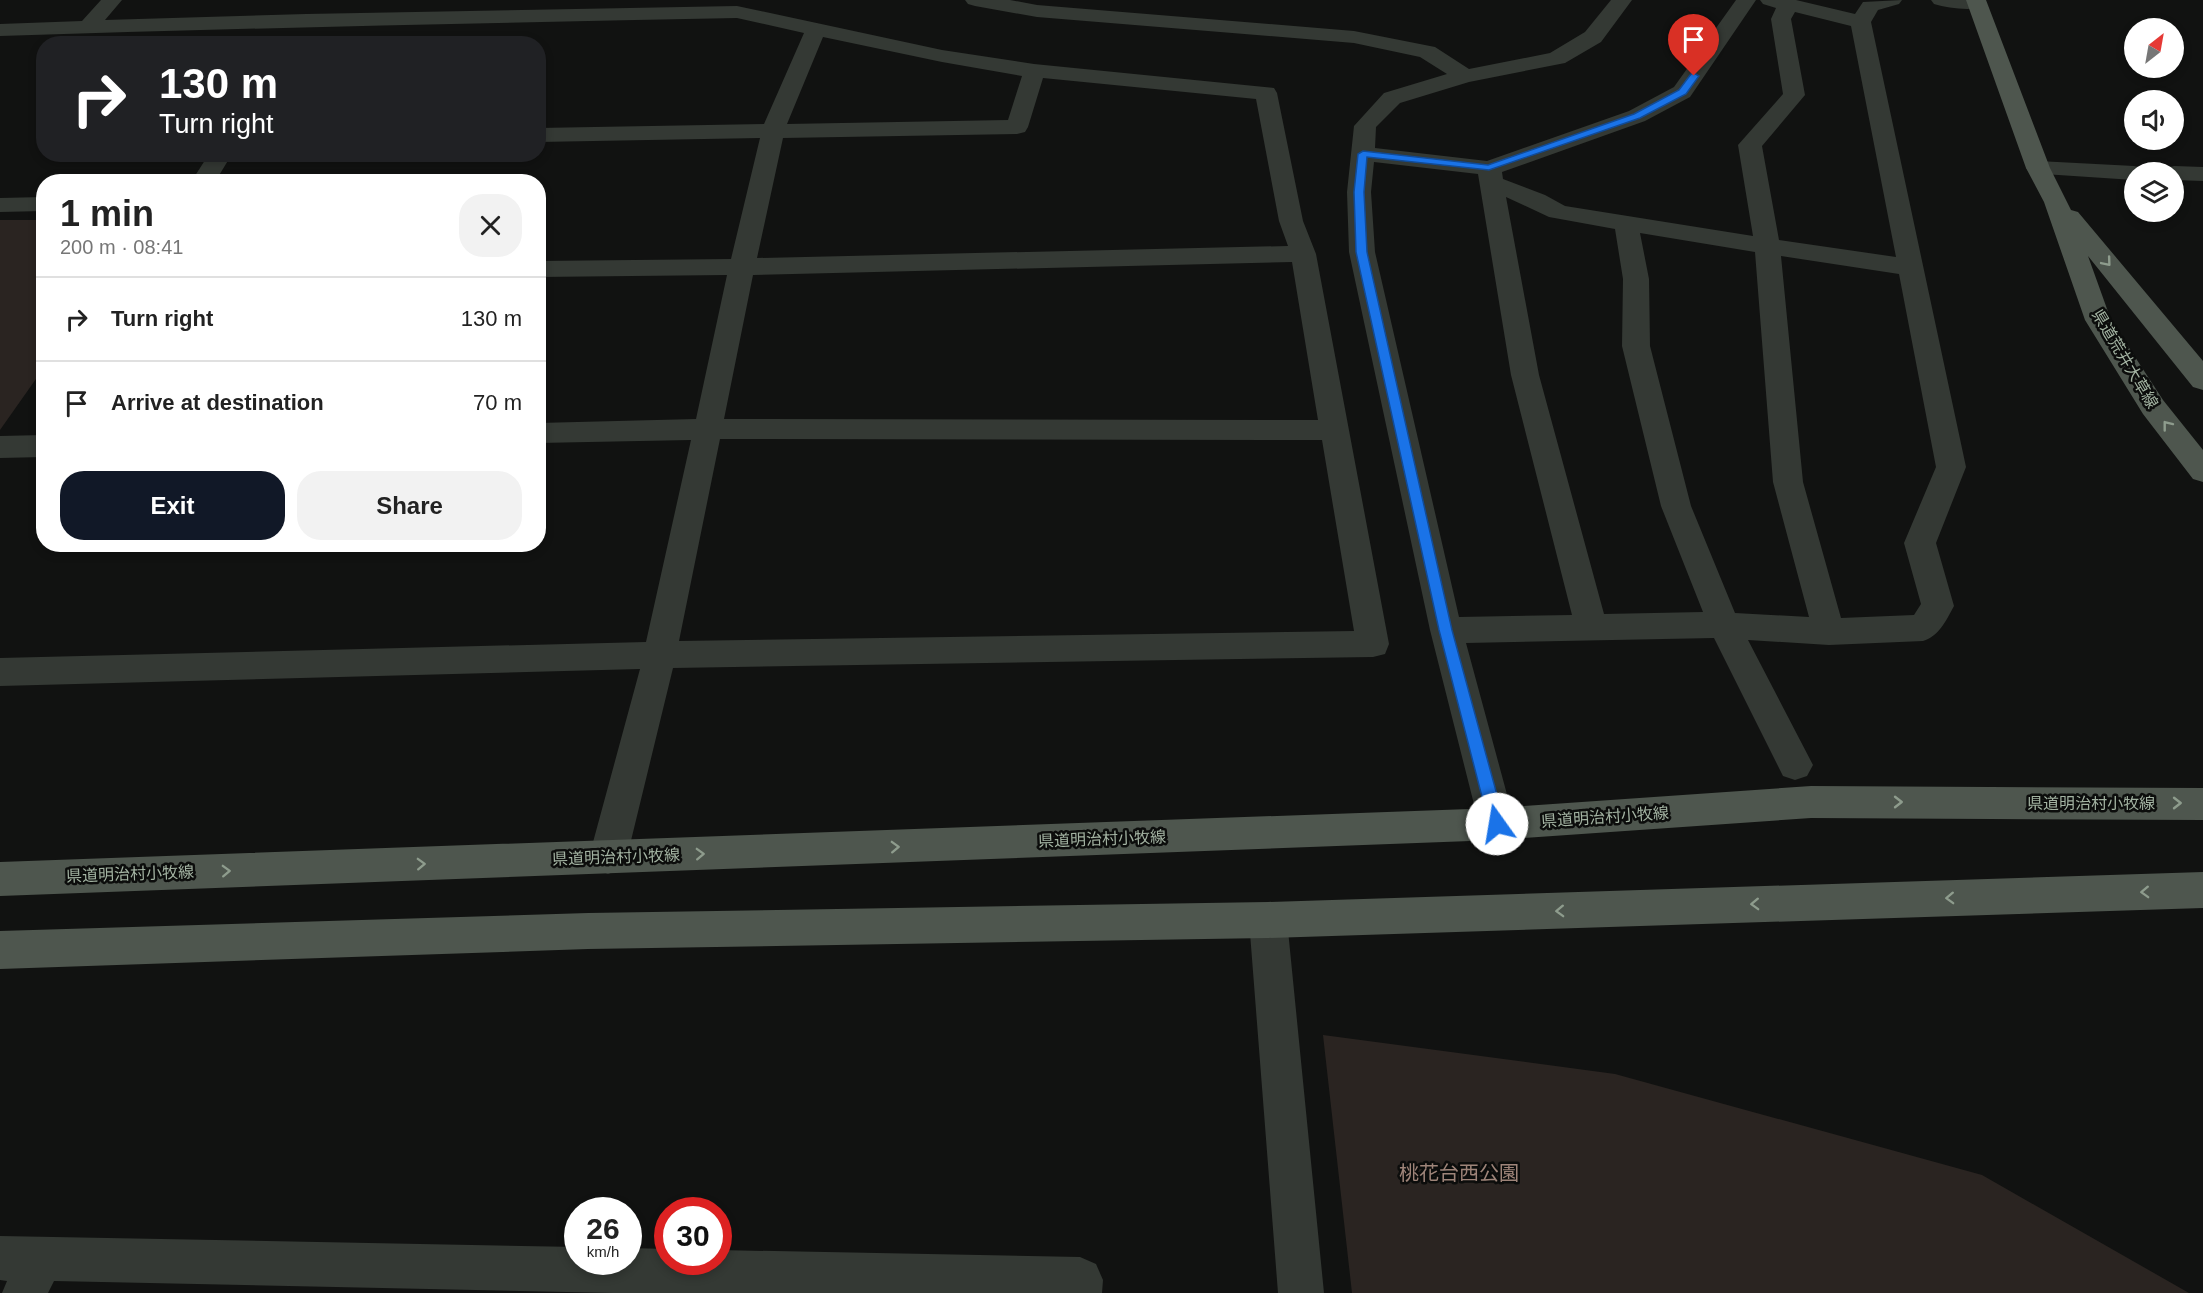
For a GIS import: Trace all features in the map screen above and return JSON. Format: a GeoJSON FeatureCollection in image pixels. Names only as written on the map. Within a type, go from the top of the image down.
{"type":"FeatureCollection","features":[{"type":"Feature","properties":{"kind":"main road","name":"県道荒井大草線"},"geometry":{"type":"LineString","coordinates":[[1976,1],[2038,168],[2056,202],[2098,320],[2153,407],[2203,471]]}},
{"type":"Feature","properties":{"kind":"main road","name":"県道荒井大草線"},"geometry":{"type":"LineString","coordinates":[[2056,202],[2165,331],[2203,380]]}},
{"type":"Feature","properties":{"kind":"main road","name":"県道明治村小牧線"},"geometry":{"type":"LineString","coordinates":[[0,879],[1497,824],[1811,802],[2203,804]]}},
{"type":"Feature","properties":{"kind":"main road"},"geometry":{"type":"LineString","coordinates":[[0,951],[588,931],[1268,920],[2203,890]]}},
{"type":"Feature","properties":{"kind":"street"},"geometry":{"type":"LineString","coordinates":[[86,29],[112,0]]}},
{"type":"Feature","properties":{"kind":"street"},"geometry":{"type":"LineString","coordinates":[[975,0],[1037,10],[1354,37],[1427,52],[1465,76]]}},
{"type":"Feature","properties":{"kind":"street"},"geometry":{"type":"LineString","coordinates":[[1497,824],[1446,630],[1362,252],[1359,192],[1365,126],[1392,98],[1465,76],[1557,58],[1593,37],[1622,0]]}},
{"type":"Feature","properties":{"kind":"street"},"geometry":{"type":"LineString","coordinates":[[1446,630],[1724,625],[1829,632],[1923,628],[1938,606],[1920,543],[1951,467],[1861,22],[1870,6],[1892,0]]}},
{"type":"Feature","properties":{"kind":"street"},"geometry":{"type":"LineString","coordinates":[[1941,0],[1976,1]]}},
{"type":"Feature","properties":{"kind":"street"},"geometry":{"type":"LineString","coordinates":[[1490,175],[1637,116],[1683,92],[1739,1]]}},
{"type":"Feature","properties":{"kind":"street"},"geometry":{"type":"LineString","coordinates":[[1829,632],[1788,482],[1767,246],[1750,145],[1794,95],[1779,2],[1861,22]]}},
{"type":"Feature","properties":{"kind":"street"},"geometry":{"type":"LineString","coordinates":[[0,30],[86,29],[306,20],[737,12],[942,56],[1034,71],[1266,93],[1291,221],[1303,254],[1373,644],[660,655],[0,672]]}},
{"type":"Feature","properties":{"kind":"street"},"geometry":{"type":"LineString","coordinates":[[297,36],[306,20]]}},
{"type":"Feature","properties":{"kind":"street"},"geometry":{"type":"LineString","coordinates":[[608,857],[660,655],[773,131],[816,28]]}},
{"type":"Feature","properties":{"kind":"street"},"geometry":{"type":"LineString","coordinates":[[546,135],[1017,127],[1034,71]]}},
{"type":"Feature","properties":{"kind":"street"},"geometry":{"type":"LineString","coordinates":[[1363,154],[1490,175],[1558,212],[1911,267]]}},
{"type":"Feature","properties":{"kind":"street"},"geometry":{"type":"LineString","coordinates":[[2038,168],[2124,172]]}},
{"type":"Feature","properties":{"kind":"street"},"geometry":{"type":"LineString","coordinates":[[2184,173],[2203,174]]}},
{"type":"Feature","properties":{"kind":"street"},"geometry":{"type":"LineString","coordinates":[[1490,175],[1525,375],[1592,628]]}},
{"type":"Feature","properties":{"kind":"street"},"geometry":{"type":"LineString","coordinates":[[0,205],[36,204]]}},
{"type":"Feature","properties":{"kind":"street"},"geometry":{"type":"LineString","coordinates":[[1626,223],[1636,279],[1636,346],[1676,506],[1724,625],[1796,765]]}},
{"type":"Feature","properties":{"kind":"street"},"geometry":{"type":"LineString","coordinates":[[546,269],[742,267],[1303,254]]}},
{"type":"Feature","properties":{"kind":"street"},"geometry":{"type":"LineString","coordinates":[[546,433],[709,429],[1336,430]]}},
{"type":"Feature","properties":{"kind":"street"},"geometry":{"type":"LineString","coordinates":[[0,447],[36,446]]}},
{"type":"Feature","properties":{"kind":"street"},"geometry":{"type":"LineString","coordinates":[[1268,920],[1301,1293]]}},
{"type":"Feature","properties":{"kind":"street"},"geometry":{"type":"LineString","coordinates":[[22,1270],[1080,1280],[1079,1293]]}},
{"type":"Feature","properties":{"kind":"green space"},"geometry":{"type":"Polygon","coordinates":[[[0,220],[36,220],[36,379],[0,430],[0,220]]]}},
{"type":"Feature","properties":{"kind":"green space","name":"桃花台西公園"},"geometry":{"type":"Polygon","coordinates":[[[1323,1035],[1615,1074],[1982,1175],[2189,1293],[1352,1293],[1323,1035]]]}},
{"type":"Feature","properties":{"kind":"route"},"geometry":{"type":"LineString","coordinates":[[1497,824],[1446,630],[1362,252],[1359,192],[1363,154],[1489,168],[1637,116],[1683,92],[1694,76]]}}]}
